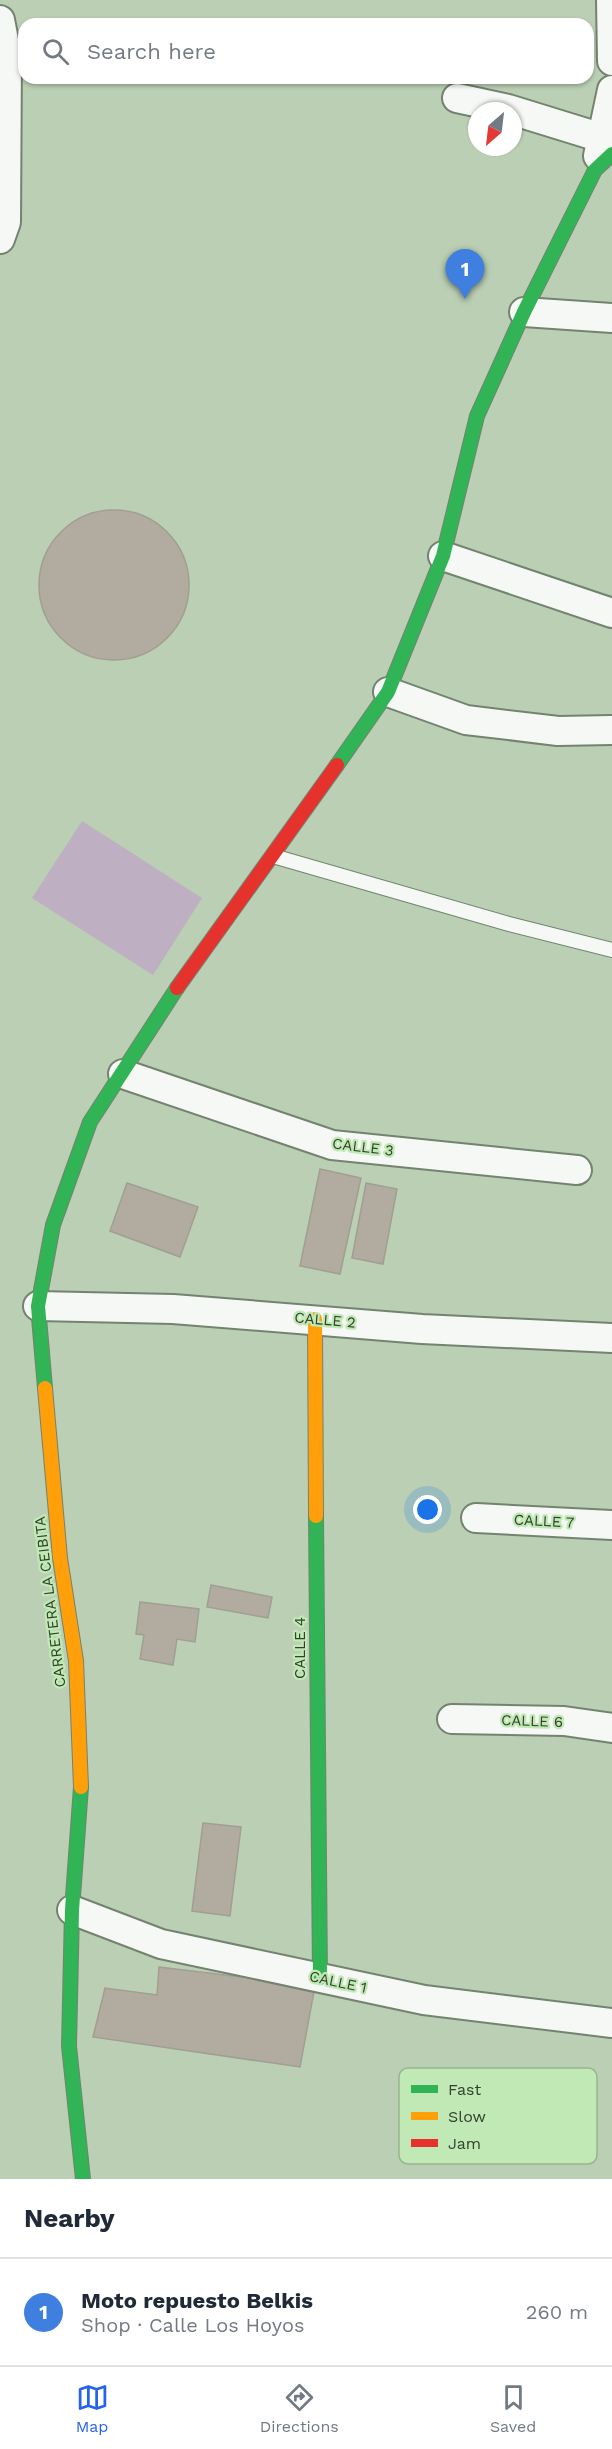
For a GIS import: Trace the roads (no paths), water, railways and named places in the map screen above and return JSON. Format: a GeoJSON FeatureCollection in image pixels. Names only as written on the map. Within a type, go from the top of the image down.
{"type":"FeatureCollection","features":[{"type":"Feature","properties":{"kind":"street"},"geometry":{"type":"LineString","coordinates":[[610,0],[612,61]]}},
{"type":"Feature","properties":{"kind":"street"},"geometry":{"type":"LineString","coordinates":[[0,20],[7,56],[7,80],[6,222],[0,239]]}},
{"type":"Feature","properties":{"kind":"street"},"geometry":{"type":"LineString","coordinates":[[457,98],[508,109],[603,154],[612,90]]}},
{"type":"Feature","properties":{"kind":"street","name":"CARRETERA LA CEIBITA"},"geometry":{"type":"LineString","coordinates":[[83,2179],[69,2046],[72,1910],[82,1799],[76,1661],[60,1558],[39,1306],[53,1225],[90,1122],[196,960],[273,856],[388,692],[443,556],[477,416],[525,312],[603,154]]}},
{"type":"Feature","properties":{"kind":"street"},"geometry":{"type":"LineString","coordinates":[[525,312],[612,318]]}},
{"type":"Feature","properties":{"kind":"street"},"geometry":{"type":"LineString","coordinates":[[443,556],[612,613]]}},
{"type":"Feature","properties":{"kind":"street"},"geometry":{"type":"LineString","coordinates":[[388,692],[466,720],[558,731],[612,730]]}},
{"type":"Feature","properties":{"kind":"street","name":"CALLE 3"},"geometry":{"type":"LineString","coordinates":[[123,1074],[332,1145],[577,1170]]}},
{"type":"Feature","properties":{"kind":"street","name":"CALLE 2"},"geometry":{"type":"LineString","coordinates":[[39,1306],[173,1310],[315,1318],[433,1330],[612,1338]]}},
{"type":"Feature","properties":{"kind":"street","name":"CALLE 4"},"geometry":{"type":"LineString","coordinates":[[315,1318],[320,1978]]}},
{"type":"Feature","properties":{"kind":"street","name":"CALLE 7"},"geometry":{"type":"LineString","coordinates":[[476,1518],[612,1526]]}},
{"type":"Feature","properties":{"kind":"street","name":"CALLE 6"},"geometry":{"type":"LineString","coordinates":[[452,1719],[564,1721],[612,1728]]}},
{"type":"Feature","properties":{"kind":"street","name":"CALLE 1"},"geometry":{"type":"LineString","coordinates":[[72,1910],[161,1944],[423,2000],[612,2023]]}},
{"type":"Feature","properties":{"kind":"lane"},"geometry":{"type":"LineString","coordinates":[[273,856],[508,924],[612,950]]}},
{"type":"Feature","properties":{"kind":"place","name":"Moto repuesto Belkis"},"geometry":{"type":"Point","coordinates":[465,299]}}]}
